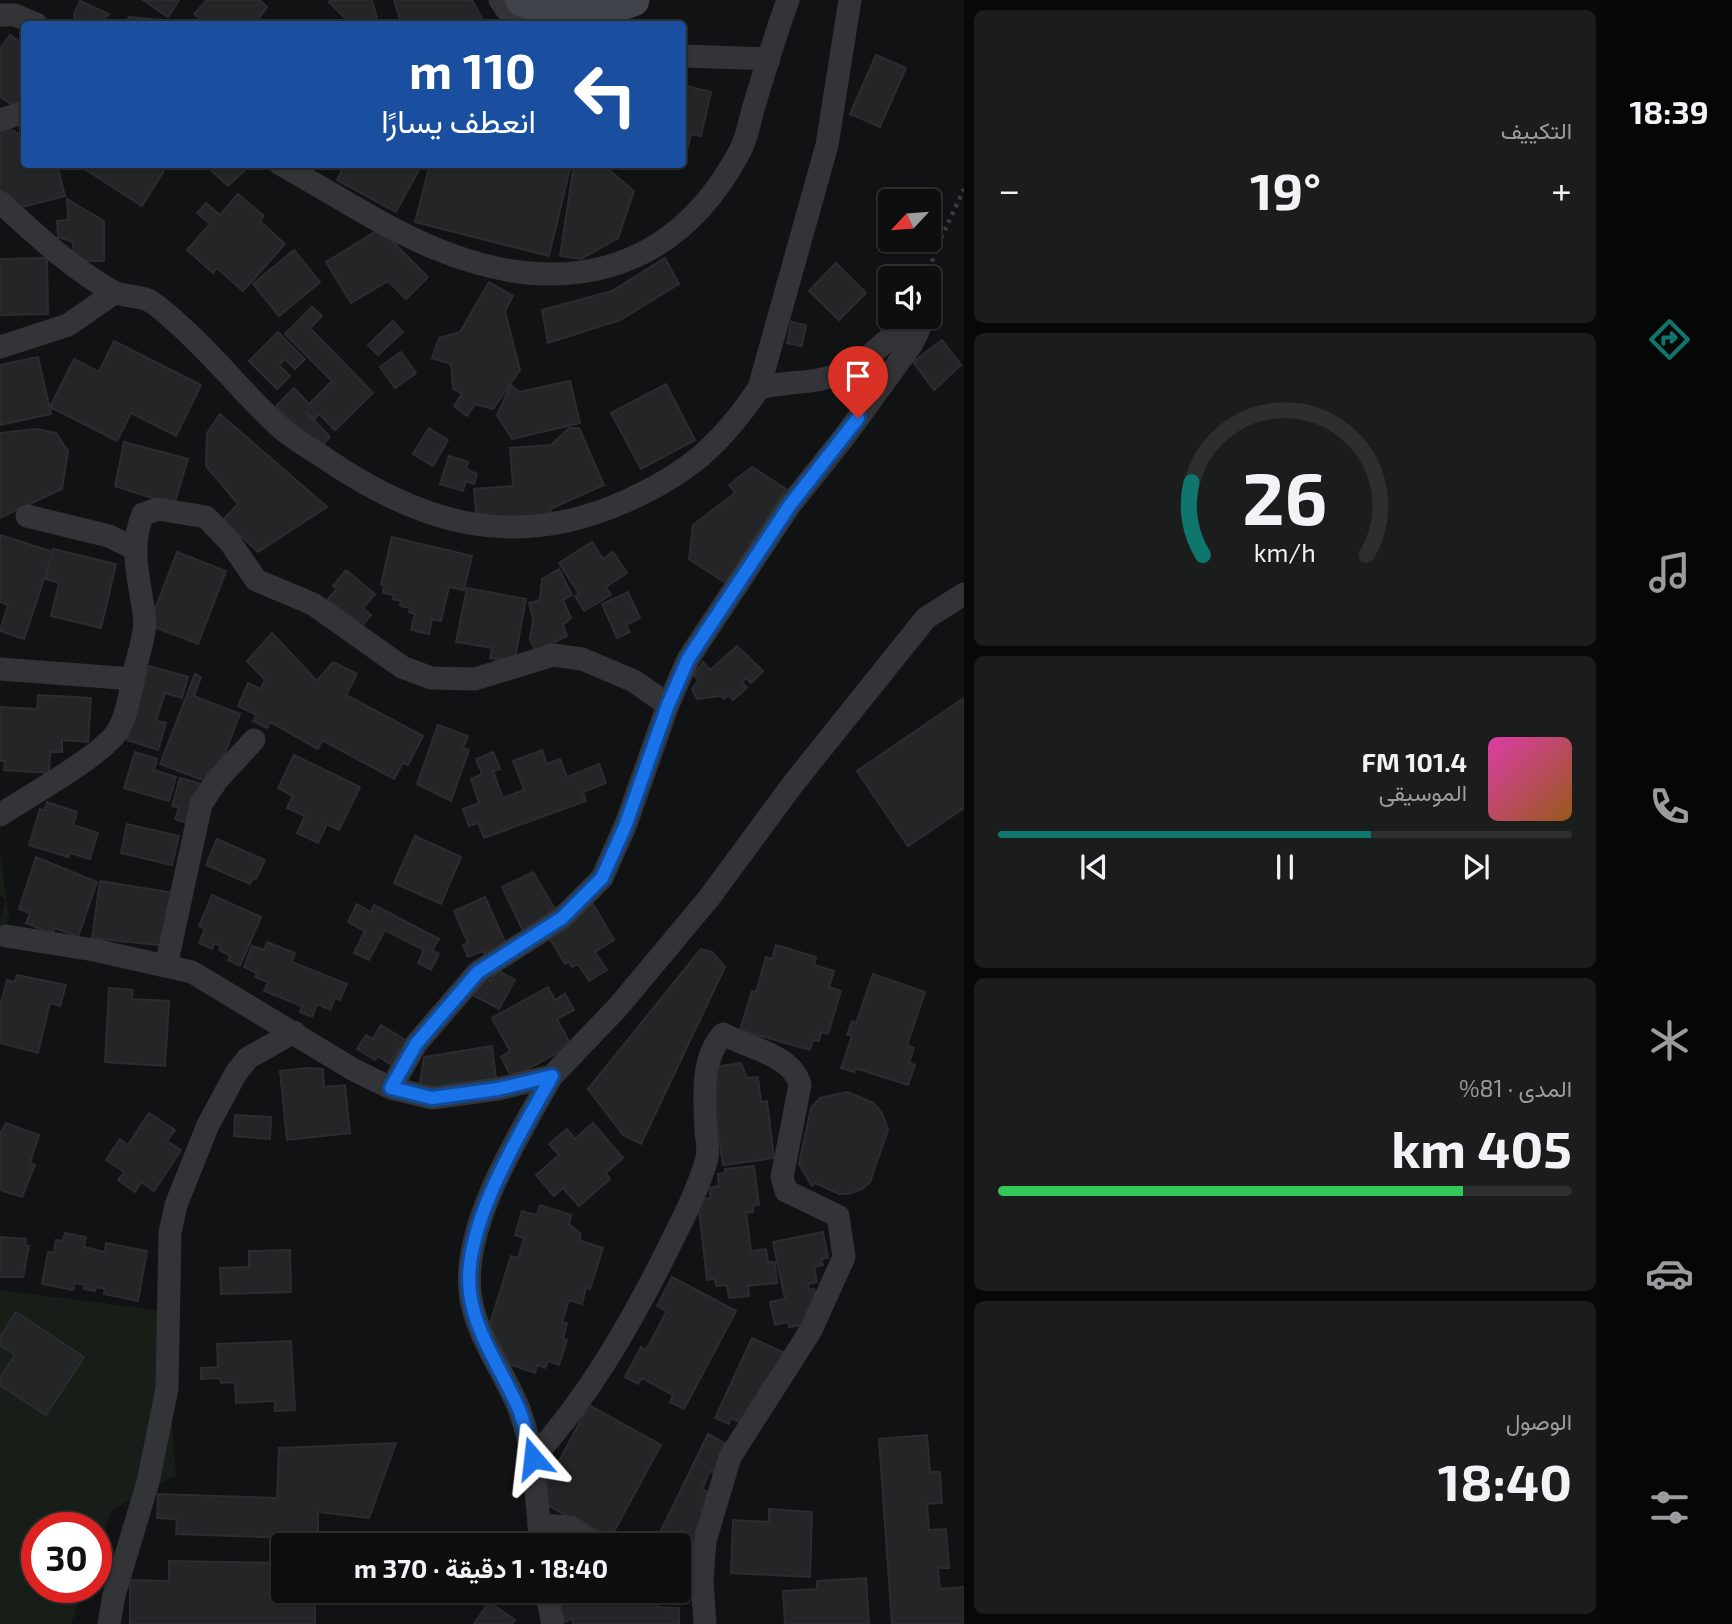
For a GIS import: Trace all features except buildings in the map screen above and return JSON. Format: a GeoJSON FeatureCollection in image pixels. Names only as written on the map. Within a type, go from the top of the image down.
{"type":"FeatureCollection","features":[{"type":"Feature","properties":{"kind":"street"},"geometry":{"type":"LineString","coordinates":[[500,0],[515,21]]}},
{"type":"Feature","properties":{"kind":"street"},"geometry":{"type":"LineString","coordinates":[[522,0],[554,10],[587,11],[633,0]]}},
{"type":"Feature","properties":{"kind":"street"},"geometry":{"type":"LineString","coordinates":[[288,168],[433,247],[485,266],[536,275],[571,276],[629,261],[667,240],[702,206],[740,150],[788,0]]}},
{"type":"Feature","properties":{"kind":"street"},"geometry":{"type":"LineString","coordinates":[[771,52],[803,0]]}},
{"type":"Feature","properties":{"kind":"street"},"geometry":{"type":"LineString","coordinates":[[0,202],[44,242],[114,293],[148,300],[212,356],[282,429],[344,471],[408,506],[468,523],[510,529],[562,525],[664,484],[700,459],[735,423],[759,388],[827,145],[850,0]]}},
{"type":"Feature","properties":{"kind":"street"},"geometry":{"type":"LineString","coordinates":[[0,15],[15,15],[29,21]]}},
{"type":"Feature","properties":{"kind":"street"},"geometry":{"type":"LineString","coordinates":[[686,56],[771,52]]}},
{"type":"Feature","properties":{"kind":"street"},"geometry":{"type":"LineString","coordinates":[[0,120],[21,113]]}},
{"type":"Feature","properties":{"kind":"street"},"geometry":{"type":"LineString","coordinates":[[0,347],[68,325],[114,293]]}},
{"type":"Feature","properties":{"kind":"street"},"geometry":{"type":"LineString","coordinates":[[759,388],[817,380],[847,372],[867,359],[899,329]]}},
{"type":"Feature","properties":{"kind":"street"},"geometry":{"type":"LineString","coordinates":[[391,1088],[416,1044],[478,972],[562,918],[602,878],[626,824],[668,705],[688,659],[790,505],[845,436],[920,329]]}},
{"type":"Feature","properties":{"kind":"street"},"geometry":{"type":"LineString","coordinates":[[0,815],[81,762],[115,735],[133,679],[145,616],[138,586],[135,531],[143,514],[158,509],[206,517],[230,542],[256,580],[313,604],[402,667],[430,678],[475,679],[553,655],[582,659],[634,681],[668,705]]}},
{"type":"Feature","properties":{"kind":"street"},"geometry":{"type":"LineString","coordinates":[[27,516],[109,536],[135,549]]}},
{"type":"Feature","properties":{"kind":"street"},"geometry":{"type":"LineString","coordinates":[[540,1533],[533,1458],[519,1409],[476,1315],[470,1278],[479,1225],[507,1156],[552,1076],[618,1007],[709,898],[793,784],[926,618],[964,594]]}},
{"type":"Feature","properties":{"kind":"street"},"geometry":{"type":"LineString","coordinates":[[0,669],[133,679]]}},
{"type":"Feature","properties":{"kind":"street"},"geometry":{"type":"LineString","coordinates":[[166,966],[201,804],[217,780],[254,740]]}},
{"type":"Feature","properties":{"kind":"street"},"geometry":{"type":"LineString","coordinates":[[2,938],[191,972],[219,986],[354,1070],[391,1088],[432,1098],[498,1089],[552,1076]]}},
{"type":"Feature","properties":{"kind":"street"},"geometry":{"type":"LineString","coordinates":[[109,1624],[114,1595],[148,1482],[167,1389],[170,1231],[176,1205],[208,1125],[236,1073],[248,1058],[294,1032]]}},
{"type":"Feature","properties":{"kind":"street"},"geometry":{"type":"LineString","coordinates":[[533,1458],[562,1426],[595,1379],[631,1321],[689,1208],[707,1157],[706,1074],[713,1045],[723,1034],[784,1061],[797,1072],[800,1085],[782,1177],[786,1191],[838,1216],[844,1257],[811,1330],[730,1457],[705,1541],[702,1581],[705,1624]]}},
{"type":"Feature","properties":{"kind":"street"},"geometry":{"type":"LineString","coordinates":[[548,1533],[572,1527],[581,1533]]}},
{"type":"Feature","properties":{"kind":"street"},"geometry":{"type":"LineString","coordinates":[[691,1579],[702,1581]]}},
{"type":"Feature","properties":{"kind":"street"},"geometry":{"type":"LineString","coordinates":[[549,1603],[554,1624]]}},
{"type":"Feature","properties":{"kind":"path"},"geometry":{"type":"LineString","coordinates":[[931,266],[964,189]]}},
{"type":"Feature","properties":{"kind":"shaded area"},"geometry":{"type":"Polygon","coordinates":[[[0,853],[9,917],[0,947],[0,921],[6,899],[0,895],[0,853]]]}},
{"type":"Feature","properties":{"kind":"shaded area"},"geometry":{"type":"Polygon","coordinates":[[[0,1290],[163,1311],[176,1475],[111,1512],[21,1512],[21,1603],[78,1603],[71,1624],[0,1624],[0,1290]]]}},
{"type":"Feature","properties":{"kind":"route"},"geometry":{"type":"LineString","coordinates":[[533,1458],[519,1409],[476,1315],[470,1294],[470,1278],[479,1225],[507,1156],[552,1076],[498,1089],[432,1098],[391,1088],[416,1044],[478,972],[562,918],[602,878],[626,824],[668,705],[688,659],[790,505],[858,418]]}}]}
